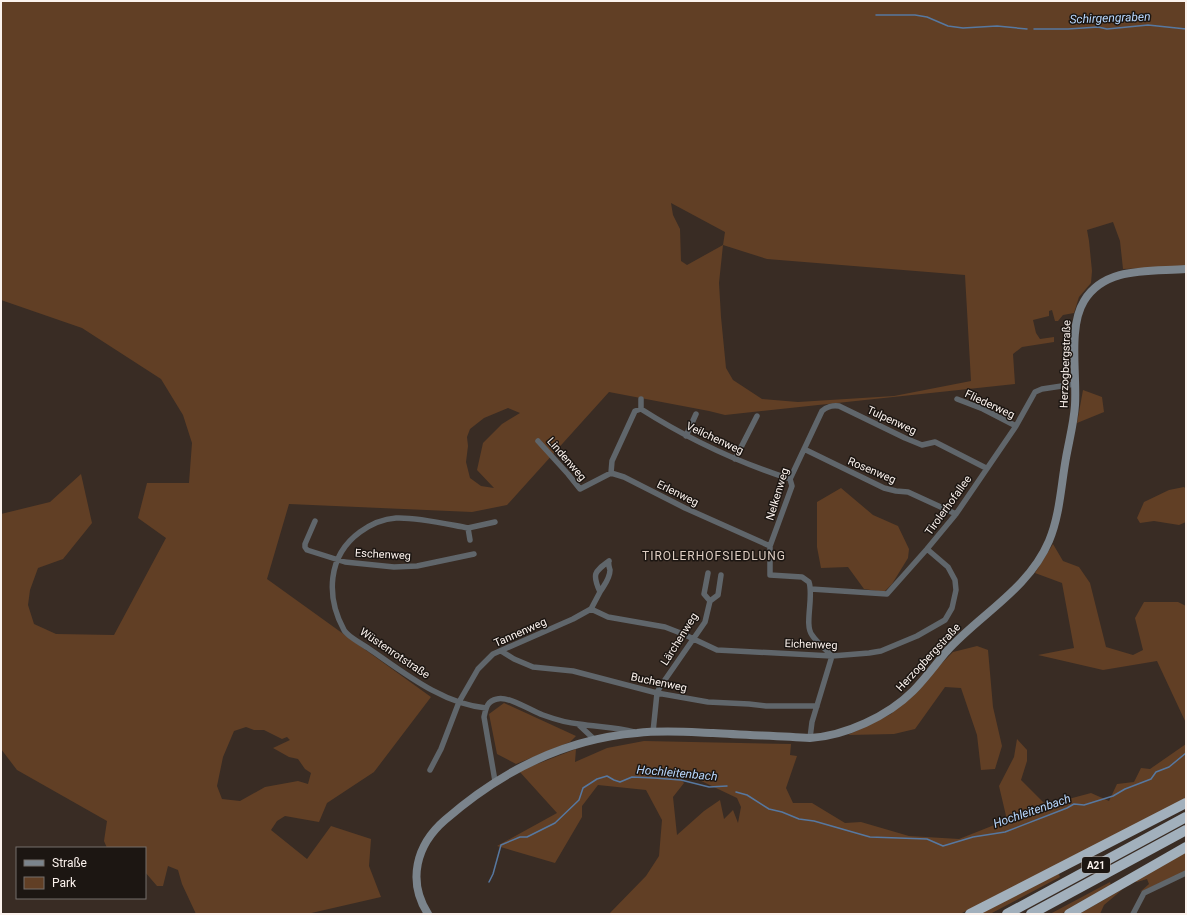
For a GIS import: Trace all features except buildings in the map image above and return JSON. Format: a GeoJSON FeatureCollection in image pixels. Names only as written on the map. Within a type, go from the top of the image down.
{"type":"FeatureCollection","features":[{"type":"Feature","properties":{"kind":"highway"},"geometry":{"type":"LineString","coordinates":[[970,914],[1186,803]]}},
{"type":"Feature","properties":{"kind":"highway","name":"A21"},"geometry":{"type":"LineString","coordinates":[[1007,914],[1186,817]]}},
{"type":"Feature","properties":{"kind":"highway","name":"A21"},"geometry":{"type":"LineString","coordinates":[[1031,914],[1186,830]]}},
{"type":"Feature","properties":{"kind":"highway"},"geometry":{"type":"LineString","coordinates":[[1069,914],[1186,846]]}},
{"type":"Feature","properties":{"kind":"main road","name":"Herzogbergstraße"},"geometry":{"type":"LineString","coordinates":[[428,914],[422,903],[416,885],[417,867],[423,848],[437,827],[470,798],[495,781],[532,761],[570,747],[595,740],[636,733],[672,731],[810,738],[827,736],[849,730],[888,711],[900,702],[913,690],[959,638],[1013,591],[1033,570],[1049,541],[1056,520],[1075,406],[1076,322],[1080,308],[1089,293],[1102,282],[1119,275],[1133,272],[1186,269]]}},
{"type":"Feature","properties":{"kind":"street","name":"Tirolerhofallee"},"geometry":{"type":"LineString","coordinates":[[811,589],[887,594],[956,514],[1016,426],[1035,392],[1038,390],[1075,384]]}},
{"type":"Feature","properties":{"kind":"street"},"geometry":{"type":"LineString","coordinates":[[611,473],[612,461],[635,411],[641,409],[641,399]]}},
{"type":"Feature","properties":{"kind":"street","name":"Fliederweg"},"geometry":{"type":"LineString","coordinates":[[956,399],[983,409],[1016,426]]}},
{"type":"Feature","properties":{"kind":"street","name":"Nelkenweg"},"geometry":{"type":"LineString","coordinates":[[811,589],[809,582],[802,577],[770,575],[770,546],[792,486],[790,479],[822,411],[832,406]]}},
{"type":"Feature","properties":{"kind":"street","name":"Tulpenweg"},"geometry":{"type":"LineString","coordinates":[[832,406],[839,406],[922,445],[935,442],[986,468]]}},
{"type":"Feature","properties":{"kind":"street","name":"Veilchenweg"},"geometry":{"type":"LineString","coordinates":[[641,409],[670,428],[686,436],[735,459],[790,479]]}},
{"type":"Feature","properties":{"kind":"street"},"geometry":{"type":"LineString","coordinates":[[686,436],[696,414]]}},
{"type":"Feature","properties":{"kind":"street"},"geometry":{"type":"LineString","coordinates":[[735,459],[757,416]]}},
{"type":"Feature","properties":{"kind":"street","name":"Lindenweg"},"geometry":{"type":"LineString","coordinates":[[538,441],[568,474],[580,490],[611,473]]}},
{"type":"Feature","properties":{"kind":"street","name":"Rosenweg"},"geometry":{"type":"LineString","coordinates":[[804,449],[884,488],[908,492],[956,514]]}},
{"type":"Feature","properties":{"kind":"street","name":"Erlenweg"},"geometry":{"type":"LineString","coordinates":[[611,473],[624,477],[685,508],[770,546]]}},
{"type":"Feature","properties":{"kind":"street","name":"Wüstenrotstraße"},"geometry":{"type":"LineString","coordinates":[[486,708],[459,702],[428,688],[345,632],[333,603],[332,580],[337,560],[342,550],[354,536],[380,521],[396,518],[468,528],[495,522]]}},
{"type":"Feature","properties":{"kind":"street","name":"Eschenweg"},"geometry":{"type":"LineString","coordinates":[[315,521],[305,547],[307,550],[337,560],[394,567],[417,566],[474,554]]}},
{"type":"Feature","properties":{"kind":"street"},"geometry":{"type":"LineString","coordinates":[[468,528],[470,540]]}},
{"type":"Feature","properties":{"kind":"street","name":"Eichenweg"},"geometry":{"type":"LineString","coordinates":[[592,608],[608,616],[665,627],[717,650],[832,656],[880,651],[917,636],[945,620],[952,608],[956,590],[955,580],[948,567],[927,549]]}},
{"type":"Feature","properties":{"kind":"street"},"geometry":{"type":"LineString","coordinates":[[592,608],[600,592],[607,583],[610,571],[608,565],[609,560],[597,569],[595,580],[600,592]]}},
{"type":"Feature","properties":{"kind":"street","name":"Lärchenweg"},"geometry":{"type":"LineString","coordinates":[[708,573],[704,594],[710,601]]}},
{"type":"Feature","properties":{"kind":"street","name":"Lärchenweg"},"geometry":{"type":"LineString","coordinates":[[653,732],[657,693],[692,639],[705,622],[710,601],[718,595],[721,575]]}},
{"type":"Feature","properties":{"kind":"street"},"geometry":{"type":"LineString","coordinates":[[810,738],[812,722],[832,656],[811,634],[809,628],[811,589]]}},
{"type":"Feature","properties":{"kind":"street","name":"Tannenweg"},"geometry":{"type":"LineString","coordinates":[[430,770],[441,749],[459,702],[478,669],[494,654],[574,619],[592,608]]}},
{"type":"Feature","properties":{"kind":"street","name":"Buchenweg"},"geometry":{"type":"LineString","coordinates":[[501,651],[533,667],[573,671],[657,693],[708,702],[766,706],[817,706]]}},
{"type":"Feature","properties":{"kind":"street"},"geometry":{"type":"LineString","coordinates":[[495,781],[484,717],[486,708],[492,701],[502,698],[543,715],[579,724],[613,728],[636,733]]}},
{"type":"Feature","properties":{"kind":"street"},"geometry":{"type":"LineString","coordinates":[[579,724],[595,740]]}},
{"type":"Feature","properties":{"kind":"street"},"geometry":{"type":"LineString","coordinates":[[1133,914],[1144,893],[1186,873]]}},
{"type":"Feature","properties":{"kind":"green space"},"geometry":{"type":"Polygon","coordinates":[[[1,1],[1186,1],[1186,266],[1123,269],[1120,241],[1113,222],[1087,230],[1092,271],[1091,283],[1079,297],[1074,313],[1063,315],[1058,321],[1055,321],[1052,310],[1049,311],[1049,316],[1033,320],[1036,333],[1040,339],[1054,337],[1054,342],[1022,347],[1013,354],[1015,384],[725,415],[609,392],[507,505],[472,512],[289,504],[267,579],[431,697],[374,772],[327,803],[319,822],[285,816],[277,821],[271,830],[307,859],[331,826],[371,839],[369,866],[381,897],[307,914],[196,914],[182,884],[178,870],[168,866],[163,886],[157,886],[146,873],[146,847],[107,847],[104,841],[107,821],[17,770],[1,749],[1,514],[50,502],[81,474],[92,523],[63,559],[38,568],[30,590],[28,605],[34,624],[56,634],[114,635],[166,538],[138,518],[147,483],[189,483],[192,443],[183,415],[161,379],[82,328],[1,300],[1,1]],[[671,203],[673,215],[680,229],[681,261],[687,265],[723,245],[725,232],[671,203]],[[723,245],[719,283],[726,368],[733,380],[762,399],[798,402],[894,396],[971,381],[965,275],[767,259],[723,245]],[[508,408],[484,418],[470,429],[467,437],[468,446],[466,462],[470,478],[481,486],[494,488],[477,470],[483,443],[502,424],[520,413],[508,408]],[[246,727],[234,731],[223,757],[217,786],[222,799],[240,801],[265,787],[298,781],[308,784],[311,773],[305,769],[298,759],[289,757],[273,748],[290,740],[287,737],[282,739],[264,730],[254,730],[246,727]]]}},
{"type":"Feature","properties":{"kind":"green space"},"geometry":{"type":"Polygon","coordinates":[[[1083,390],[1102,397],[1104,412],[1077,423],[1083,390]]]}},
{"type":"Feature","properties":{"kind":"green space"},"geometry":{"type":"Polygon","coordinates":[[[1184,487],[1186,489],[1186,522],[1179,525],[1154,521],[1140,523],[1137,518],[1144,502],[1169,490],[1184,487]]]}},
{"type":"Feature","properties":{"kind":"green space"},"geometry":{"type":"Polygon","coordinates":[[[841,488],[873,515],[898,526],[909,549],[908,558],[892,584],[884,592],[864,589],[848,567],[821,568],[817,547],[817,502],[841,488]]]}},
{"type":"Feature","properties":{"kind":"green space"},"geometry":{"type":"Polygon","coordinates":[[[1053,544],[1063,561],[1079,567],[1090,583],[1106,647],[1133,655],[1143,650],[1135,618],[1144,602],[1178,602],[1186,606],[1186,723],[1157,661],[1103,670],[1038,655],[1074,648],[1062,583],[1035,573],[1053,544]]]}},
{"type":"Feature","properties":{"kind":"green space"},"geometry":{"type":"Polygon","coordinates":[[[977,646],[988,650],[993,707],[1002,746],[995,769],[981,770],[977,735],[961,688],[945,687],[915,729],[894,734],[848,735],[891,714],[953,652],[977,646]]]}},
{"type":"Feature","properties":{"kind":"green space"},"geometry":{"type":"Polygon","coordinates":[[[504,703],[576,736],[570,742],[516,764],[497,754],[489,714],[504,703]]]}},
{"type":"Feature","properties":{"kind":"green space"},"geometry":{"type":"Polygon","coordinates":[[[1017,739],[1027,750],[1027,761],[1021,780],[1046,805],[1091,793],[1109,801],[1117,784],[1134,782],[1141,768],[1150,769],[1186,744],[1186,799],[960,914],[609,914],[646,876],[659,856],[662,820],[646,790],[598,785],[582,806],[582,817],[555,863],[497,846],[557,813],[519,771],[576,749],[575,762],[607,748],[644,741],[791,744],[790,755],[797,756],[786,788],[793,803],[812,803],[845,823],[861,822],[909,836],[959,839],[1007,820],[999,786],[1014,757],[1017,739]],[[676,773],[684,783],[673,797],[677,835],[704,811],[720,800],[724,819],[733,810],[738,823],[741,807],[737,798],[695,778],[695,775],[676,773]]]}},
{"type":"Feature","properties":{"kind":"green space"},"geometry":{"type":"Polygon","coordinates":[[[1186,850],[1186,871],[1140,892],[1149,884],[1147,879],[1137,882],[1134,881],[1186,850]]]}},
{"type":"Feature","properties":{"kind":"green space"},"geometry":{"type":"Polygon","coordinates":[[[1058,872],[1060,877],[990,914],[978,914],[1058,872]]]}},
{"type":"Feature","properties":{"kind":"green space"},"geometry":{"type":"Polygon","coordinates":[[[1110,882],[1111,886],[1061,914],[1050,914],[1110,882]]]}},
{"type":"Feature","properties":{"kind":"green space"},"geometry":{"type":"Polygon","coordinates":[[[1123,889],[1104,905],[1100,914],[1079,914],[1123,889]]]}},
{"type":"Feature","properties":{"kind":"waterway","name":"Schirgengraben"},"geometry":{"type":"LineString","coordinates":[[876,15],[915,15],[927,17],[948,26],[963,28],[997,26],[1027,29]]}},
{"type":"Feature","properties":{"kind":"waterway","name":"Schirgengraben"},"geometry":{"type":"LineString","coordinates":[[1034,29],[1098,27],[1107,29],[1148,25],[1186,29]]}},
{"type":"Feature","properties":{"kind":"waterway","name":"Hochleitenbach"},"geometry":{"type":"LineString","coordinates":[[736,792],[747,795],[769,809],[782,812],[799,819],[814,821],[870,837],[927,839],[943,846],[973,837],[1005,832],[1074,804],[1084,805],[1113,796],[1125,789],[1151,779],[1156,772],[1169,767],[1186,753]]}},
{"type":"Feature","properties":{"kind":"waterway","name":"Hochleitenbach"},"geometry":{"type":"LineString","coordinates":[[489,882],[493,874],[501,845],[520,837],[527,837],[555,823],[579,800],[583,788],[597,779],[607,776],[620,782],[632,777],[654,778],[681,780],[709,787],[727,786]]}},
{"type":"Feature","properties":{"kind":"district","name":"TIROLERHOFSIEDLUNG"},"geometry":{"type":"Point","coordinates":[714,556]}}]}
